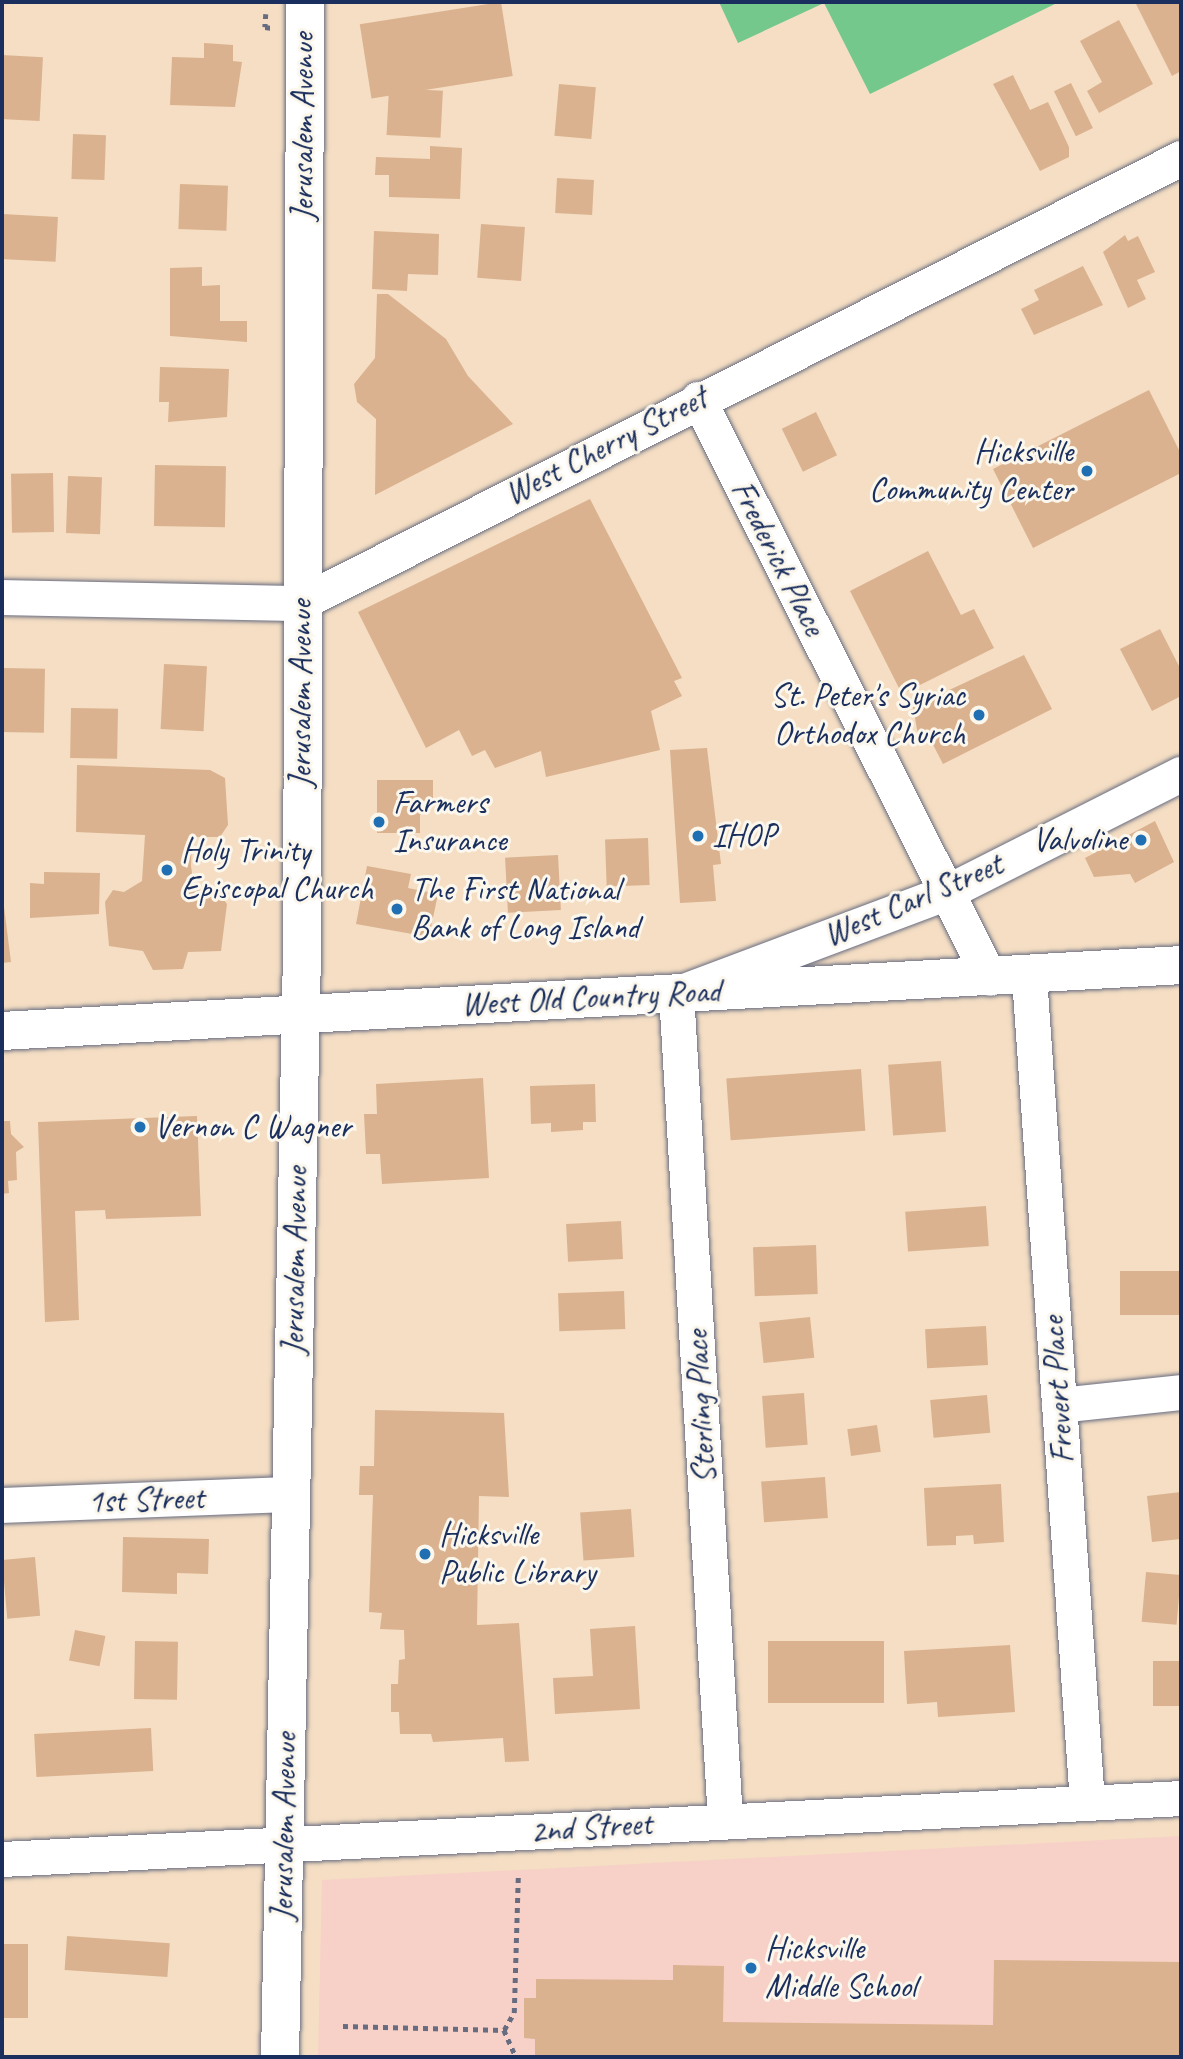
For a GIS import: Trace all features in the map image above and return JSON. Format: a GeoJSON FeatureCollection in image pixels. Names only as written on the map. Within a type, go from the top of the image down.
{"type":"FeatureCollection","features":[{"type":"Feature","properties":{"kind":"main road","name":"Jerusalem Avenue"},"geometry":{"type":"LineString","coordinates":[[280,2057],[300,1018],[304,2]]}},
{"type":"Feature","properties":{"kind":"main road","name":"West Old Country Road"},"geometry":{"type":"LineString","coordinates":[[2,1031],[300,1018],[676,994],[1029,977],[1181,965]]}},
{"type":"Feature","properties":{"kind":"street","name":"West Cherry Street"},"geometry":{"type":"LineString","coordinates":[[2,597],[300,603],[698,399],[1181,158]]}},
{"type":"Feature","properties":{"kind":"street","name":"Frederick Place"},"geometry":{"type":"LineString","coordinates":[[698,399],[990,978]]}},
{"type":"Feature","properties":{"kind":"street","name":"West Carl Street"},"geometry":{"type":"LineString","coordinates":[[676,994],[947,892],[1181,774]]}},
{"type":"Feature","properties":{"kind":"street","name":"Frevert Place"},"geometry":{"type":"LineString","coordinates":[[1029,977],[1087,1802]]}},
{"type":"Feature","properties":{"kind":"street","name":"Sterling Place"},"geometry":{"type":"LineString","coordinates":[[676,994],[725,1820]]}},
{"type":"Feature","properties":{"kind":"street"},"geometry":{"type":"LineString","coordinates":[[1059,1405],[1181,1392]]}},
{"type":"Feature","properties":{"kind":"street","name":"1st Street"},"geometry":{"type":"LineString","coordinates":[[2,1505],[290,1494]]}},
{"type":"Feature","properties":{"kind":"street","name":"2nd Street"},"geometry":{"type":"LineString","coordinates":[[2,1859],[283,1847],[725,1820],[1181,1798]]}},
{"type":"Feature","properties":{"kind":"path"},"geometry":{"type":"LineString","coordinates":[[265,27],[266,14]]}},
{"type":"Feature","properties":{"kind":"path"},"geometry":{"type":"LineString","coordinates":[[504,2030],[514,2013],[518,1875]]}},
{"type":"Feature","properties":{"kind":"path"},"geometry":{"type":"LineString","coordinates":[[343,2026],[504,2030]]}},
{"type":"Feature","properties":{"kind":"path"},"geometry":{"type":"LineString","coordinates":[[504,2030],[516,2057]]}},
{"type":"Feature","properties":{"kind":"shaded area","name":"Hicksville Middle School"},"geometry":{"type":"Polygon","coordinates":[[[1181,1836],[1181,2057],[318,2057],[322,1880],[1181,1836]]]}},
{"type":"Feature","properties":{"kind":"green space"},"geometry":{"type":"Polygon","coordinates":[[[719,2],[1059,2],[870,94],[824,3],[738,43],[719,2]]]}},
{"type":"Feature","properties":{"kind":"building"},"geometry":{"type":"Polygon","coordinates":[[[501,2],[513,76],[371,98],[360,24],[501,2]]]}},
{"type":"Feature","properties":{"kind":"building"},"geometry":{"type":"Polygon","coordinates":[[[1135,2],[1181,2],[1181,71],[1172,76],[1135,2]]]}},
{"type":"Feature","properties":{"kind":"building"},"geometry":{"type":"Polygon","coordinates":[[[1119,20],[1153,84],[1099,113],[1087,91],[1102,82],[1080,41],[1119,20]]]}},
{"type":"Feature","properties":{"kind":"building"},"geometry":{"type":"Polygon","coordinates":[[[204,43],[233,45],[233,61],[242,62],[235,107],[170,105],[172,57],[204,58],[204,43]]]}},
{"type":"Feature","properties":{"kind":"building"},"geometry":{"type":"Polygon","coordinates":[[[2,55],[43,57],[40,121],[2,119],[2,55]]]}},
{"type":"Feature","properties":{"kind":"building"},"geometry":{"type":"Polygon","coordinates":[[[1013,75],[1030,110],[1048,102],[1069,147],[1069,157],[1040,171],[993,84],[1013,75]]]}},
{"type":"Feature","properties":{"kind":"building"},"geometry":{"type":"Polygon","coordinates":[[[1071,83],[1093,128],[1076,136],[1054,91],[1071,83]]]}},
{"type":"Feature","properties":{"kind":"building"},"geometry":{"type":"Polygon","coordinates":[[[559,84],[596,87],[591,139],[554,136],[559,84]]]}},
{"type":"Feature","properties":{"kind":"building"},"geometry":{"type":"Polygon","coordinates":[[[389,88],[443,91],[440,138],[387,135],[389,88]]]}},
{"type":"Feature","properties":{"kind":"building"},"geometry":{"type":"Polygon","coordinates":[[[73,134],[106,135],[104,180],[71,179],[73,134]]]}},
{"type":"Feature","properties":{"kind":"building"},"geometry":{"type":"Polygon","coordinates":[[[430,146],[462,148],[460,199],[389,197],[389,175],[375,175],[376,157],[430,159],[430,146]]]}},
{"type":"Feature","properties":{"kind":"building"},"geometry":{"type":"Polygon","coordinates":[[[557,178],[594,180],[592,215],[555,213],[557,178]]]}},
{"type":"Feature","properties":{"kind":"building"},"geometry":{"type":"Polygon","coordinates":[[[180,184],[228,186],[226,231],[178,229],[180,184]]]}},
{"type":"Feature","properties":{"kind":"building"},"geometry":{"type":"Polygon","coordinates":[[[2,214],[58,217],[56,262],[2,259],[2,214]]]}},
{"type":"Feature","properties":{"kind":"building"},"geometry":{"type":"Polygon","coordinates":[[[481,224],[525,227],[521,281],[477,278],[481,224]]]}},
{"type":"Feature","properties":{"kind":"building"},"geometry":{"type":"Polygon","coordinates":[[[374,231],[439,234],[438,275],[408,274],[407,291],[372,289],[374,231]]]}},
{"type":"Feature","properties":{"kind":"building"},"geometry":{"type":"Polygon","coordinates":[[[1125,235],[1128,241],[1138,236],[1155,272],[1137,280],[1146,299],[1128,308],[1103,252],[1125,235]]]}},
{"type":"Feature","properties":{"kind":"building"},"geometry":{"type":"Polygon","coordinates":[[[1083,266],[1103,305],[1034,335],[1021,309],[1039,300],[1034,290],[1083,266]]]}},
{"type":"Feature","properties":{"kind":"building"},"geometry":{"type":"Polygon","coordinates":[[[202,267],[202,286],[220,285],[220,321],[247,321],[247,342],[170,336],[170,268],[202,267]]]}},
{"type":"Feature","properties":{"kind":"building"},"geometry":{"type":"Polygon","coordinates":[[[377,294],[388,294],[446,339],[468,376],[513,424],[375,495],[376,419],[357,402],[354,384],[375,358],[377,294]]]}},
{"type":"Feature","properties":{"kind":"building"},"geometry":{"type":"Polygon","coordinates":[[[160,367],[229,369],[227,417],[168,422],[169,402],[159,402],[160,367]]]}},
{"type":"Feature","properties":{"kind":"building","name":"Hicksville Community Center"},"geometry":{"type":"Polygon","coordinates":[[[1149,390],[1181,454],[1181,473],[1033,548],[993,469],[1149,390]]]}},
{"type":"Feature","properties":{"kind":"building"},"geometry":{"type":"Polygon","coordinates":[[[816,412],[837,455],[803,472],[782,429],[816,412]]]}},
{"type":"Feature","properties":{"kind":"building"},"geometry":{"type":"Polygon","coordinates":[[[155,465],[226,466],[225,527],[154,526],[155,465]]]}},
{"type":"Feature","properties":{"kind":"building"},"geometry":{"type":"Polygon","coordinates":[[[53,473],[54,532],[12,533],[11,474],[53,473]]]}},
{"type":"Feature","properties":{"kind":"building"},"geometry":{"type":"Polygon","coordinates":[[[68,476],[102,477],[100,534],[66,533],[68,476]]]}},
{"type":"Feature","properties":{"kind":"building"},"geometry":{"type":"Polygon","coordinates":[[[590,499],[682,678],[674,681],[682,696],[651,711],[660,750],[546,777],[541,751],[495,768],[485,750],[472,756],[459,730],[426,748],[358,612],[590,499]]]}},
{"type":"Feature","properties":{"kind":"building"},"geometry":{"type":"Polygon","coordinates":[[[928,551],[961,615],[974,609],[994,648],[902,694],[850,591],[928,551]]]}},
{"type":"Feature","properties":{"kind":"building"},"geometry":{"type":"Polygon","coordinates":[[[1160,629],[1181,670],[1181,696],[1152,711],[1120,649],[1160,629]]]}},
{"type":"Feature","properties":{"kind":"building","name":"St. Peter's Syriac Orthodox Church"},"geometry":{"type":"Polygon","coordinates":[[[1024,655],[1052,709],[943,764],[928,735],[919,740],[913,707],[1024,655]]]}},
{"type":"Feature","properties":{"kind":"building"},"geometry":{"type":"Polygon","coordinates":[[[164,664],[207,666],[204,731],[161,729],[164,664]]]}},
{"type":"Feature","properties":{"kind":"building"},"geometry":{"type":"Polygon","coordinates":[[[2,668],[45,669],[44,733],[2,732],[2,668]]]}},
{"type":"Feature","properties":{"kind":"building"},"geometry":{"type":"Polygon","coordinates":[[[71,708],[118,709],[117,759],[70,758],[71,708]]]}},
{"type":"Feature","properties":{"kind":"building","name":"IHOP"},"geometry":{"type":"Polygon","coordinates":[[[707,748],[721,864],[713,865],[716,901],[680,903],[670,750],[707,748]]]}},
{"type":"Feature","properties":{"kind":"building","name":"Holy Trinity Episcopal Church"},"geometry":{"type":"Polygon","coordinates":[[[77,765],[210,770],[225,778],[228,825],[220,837],[192,837],[191,866],[194,887],[207,896],[218,892],[227,904],[221,951],[188,952],[183,969],[153,970],[143,951],[109,946],[105,902],[113,890],[124,892],[142,881],[145,835],[76,832],[77,765]]]}},
{"type":"Feature","properties":{"kind":"building"},"geometry":{"type":"Polygon","coordinates":[[[377,780],[433,780],[433,804],[420,815],[420,833],[377,833],[377,780]]]}},
{"type":"Feature","properties":{"kind":"building","name":"Valvoline"},"geometry":{"type":"Polygon","coordinates":[[[1155,821],[1174,862],[1135,883],[1130,874],[1094,877],[1085,858],[1155,821]]]}},
{"type":"Feature","properties":{"kind":"building"},"geometry":{"type":"Polygon","coordinates":[[[648,838],[650,885],[607,886],[605,840],[648,838]]]}},
{"type":"Feature","properties":{"kind":"building"},"geometry":{"type":"Polygon","coordinates":[[[558,855],[561,910],[508,913],[505,858],[558,855]]]}},
{"type":"Feature","properties":{"kind":"building","name":"The First National Bank of Long Island"},"geometry":{"type":"Polygon","coordinates":[[[367,866],[411,874],[408,888],[438,894],[429,937],[356,924],[367,866]]]}},
{"type":"Feature","properties":{"kind":"building"},"geometry":{"type":"Polygon","coordinates":[[[44,872],[100,873],[99,914],[30,918],[30,883],[44,884],[44,872]]]}},
{"type":"Feature","properties":{"kind":"building"},"geometry":{"type":"Polygon","coordinates":[[[2,891],[11,962],[2,963],[2,891]]]}},
{"type":"Feature","properties":{"kind":"building"},"geometry":{"type":"Polygon","coordinates":[[[941,1061],[946,1132],[893,1136],[888,1065],[941,1061]]]}},
{"type":"Feature","properties":{"kind":"building"},"geometry":{"type":"Polygon","coordinates":[[[861,1069],[865,1131],[731,1140],[726,1078],[861,1069]]]}},
{"type":"Feature","properties":{"kind":"building"},"geometry":{"type":"Polygon","coordinates":[[[483,1078],[489,1178],[382,1184],[380,1154],[366,1154],[364,1114],[377,1114],[376,1084],[483,1078]]]}},
{"type":"Feature","properties":{"kind":"building"},"geometry":{"type":"Polygon","coordinates":[[[595,1084],[596,1122],[583,1122],[583,1130],[551,1132],[551,1123],[531,1124],[530,1086],[595,1084]]]}},
{"type":"Feature","properties":{"kind":"building"},"geometry":{"type":"Polygon","coordinates":[[[197,1116],[201,1216],[106,1219],[105,1210],[75,1211],[79,1320],[45,1322],[38,1122],[197,1116]]]}},
{"type":"Feature","properties":{"kind":"building"},"geometry":{"type":"Polygon","coordinates":[[[2,1121],[10,1121],[11,1134],[24,1147],[16,1152],[17,1180],[8,1181],[9,1193],[2,1194],[2,1121]]]}},
{"type":"Feature","properties":{"kind":"building"},"geometry":{"type":"Polygon","coordinates":[[[986,1206],[989,1246],[908,1252],[905,1212],[986,1206]]]}},
{"type":"Feature","properties":{"kind":"building"},"geometry":{"type":"Polygon","coordinates":[[[621,1221],[623,1259],[568,1262],[566,1224],[621,1221]]]}},
{"type":"Feature","properties":{"kind":"building"},"geometry":{"type":"Polygon","coordinates":[[[816,1245],[818,1294],[755,1296],[753,1247],[816,1245]]]}},
{"type":"Feature","properties":{"kind":"building"},"geometry":{"type":"Polygon","coordinates":[[[1120,1271],[1181,1271],[1181,1315],[1120,1315],[1120,1271]]]}},
{"type":"Feature","properties":{"kind":"building"},"geometry":{"type":"Polygon","coordinates":[[[624,1291],[625,1329],[559,1331],[558,1293],[624,1291]]]}},
{"type":"Feature","properties":{"kind":"building"},"geometry":{"type":"Polygon","coordinates":[[[810,1317],[814,1358],[764,1363],[759,1322],[810,1317]]]}},
{"type":"Feature","properties":{"kind":"building"},"geometry":{"type":"Polygon","coordinates":[[[986,1326],[988,1365],[927,1368],[925,1329],[986,1326]]]}},
{"type":"Feature","properties":{"kind":"building"},"geometry":{"type":"Polygon","coordinates":[[[804,1393],[808,1445],[766,1448],[762,1396],[804,1393]]]}},
{"type":"Feature","properties":{"kind":"building"},"geometry":{"type":"Polygon","coordinates":[[[987,1395],[990,1433],[934,1438],[930,1400],[987,1395]]]}},
{"type":"Feature","properties":{"kind":"building","name":"Hicksville Public Library"},"geometry":{"type":"Polygon","coordinates":[[[375,1410],[504,1413],[509,1497],[479,1496],[477,1625],[519,1623],[529,1761],[505,1762],[503,1738],[433,1742],[431,1734],[400,1734],[399,1712],[391,1712],[391,1684],[398,1684],[399,1660],[405,1659],[404,1630],[380,1629],[382,1613],[369,1612],[373,1495],[359,1495],[360,1466],[374,1466],[375,1410]]]}},
{"type":"Feature","properties":{"kind":"building"},"geometry":{"type":"Polygon","coordinates":[[[877,1425],[881,1452],[851,1456],[847,1429],[877,1425]]]}},
{"type":"Feature","properties":{"kind":"building"},"geometry":{"type":"Polygon","coordinates":[[[825,1477],[828,1518],[764,1522],[761,1481],[825,1477]]]}},
{"type":"Feature","properties":{"kind":"building"},"geometry":{"type":"Polygon","coordinates":[[[1001,1484],[1004,1542],[974,1544],[973,1535],[956,1536],[956,1545],[927,1546],[924,1488],[1001,1484]]]}},
{"type":"Feature","properties":{"kind":"building"},"geometry":{"type":"Polygon","coordinates":[[[1181,1492],[1181,1539],[1152,1542],[1147,1496],[1181,1492]]]}},
{"type":"Feature","properties":{"kind":"building"},"geometry":{"type":"Polygon","coordinates":[[[631,1509],[634,1557],[583,1560],[580,1513],[631,1509]]]}},
{"type":"Feature","properties":{"kind":"building"},"geometry":{"type":"Polygon","coordinates":[[[123,1537],[209,1539],[208,1574],[177,1573],[177,1594],[122,1592],[123,1537]]]}},
{"type":"Feature","properties":{"kind":"building"},"geometry":{"type":"Polygon","coordinates":[[[35,1557],[40,1616],[7,1619],[2,1560],[35,1557]]]}},
{"type":"Feature","properties":{"kind":"building"},"geometry":{"type":"Polygon","coordinates":[[[1146,1572],[1181,1575],[1177,1625],[1142,1622],[1146,1572]]]}},
{"type":"Feature","properties":{"kind":"building"},"geometry":{"type":"Polygon","coordinates":[[[635,1626],[640,1709],[555,1714],[553,1678],[593,1676],[590,1629],[635,1626]]]}},
{"type":"Feature","properties":{"kind":"building"},"geometry":{"type":"Polygon","coordinates":[[[75,1630],[105,1636],[100,1666],[69,1660],[75,1630]]]}},
{"type":"Feature","properties":{"kind":"building"},"geometry":{"type":"Polygon","coordinates":[[[135,1641],[178,1642],[177,1700],[134,1699],[135,1641]]]}},
{"type":"Feature","properties":{"kind":"building"},"geometry":{"type":"Polygon","coordinates":[[[768,1641],[884,1641],[884,1703],[768,1703],[768,1641]]]}},
{"type":"Feature","properties":{"kind":"building"},"geometry":{"type":"Polygon","coordinates":[[[1010,1645],[1015,1712],[938,1717],[937,1702],[907,1704],[904,1651],[1010,1645]]]}},
{"type":"Feature","properties":{"kind":"building"},"geometry":{"type":"Polygon","coordinates":[[[1153,1661],[1181,1661],[1181,1706],[1153,1706],[1153,1661]]]}},
{"type":"Feature","properties":{"kind":"building"},"geometry":{"type":"Polygon","coordinates":[[[151,1728],[153,1771],[36,1777],[34,1734],[151,1728]]]}},
{"type":"Feature","properties":{"kind":"building"},"geometry":{"type":"Polygon","coordinates":[[[67,1936],[170,1943],[167,1977],[65,1970],[67,1936]]]}},
{"type":"Feature","properties":{"kind":"building"},"geometry":{"type":"Polygon","coordinates":[[[2,1944],[28,1944],[28,2018],[2,2018],[2,1944]]]}},
{"type":"Feature","properties":{"kind":"building"},"geometry":{"type":"Polygon","coordinates":[[[994,1960],[1181,1962],[1181,2057],[535,2057],[535,2039],[524,2038],[524,1998],[536,1998],[536,1979],[673,1980],[673,1965],[724,1966],[723,2022],[993,2025],[994,1960]]]}},
{"type":"Feature","properties":{"kind":"place","name":"Hicksville Community Center"},"geometry":{"type":"Point","coordinates":[1087,471]}},
{"type":"Feature","properties":{"kind":"place","name":"St. Peter's Syriac Orthodox Church"},"geometry":{"type":"Point","coordinates":[979,715]}},
{"type":"Feature","properties":{"kind":"place","name":"Farmers Insurance"},"geometry":{"type":"Point","coordinates":[379,822]}},
{"type":"Feature","properties":{"kind":"place","name":"IHOP"},"geometry":{"type":"Point","coordinates":[698,836]}},
{"type":"Feature","properties":{"kind":"place","name":"Valvoline"},"geometry":{"type":"Point","coordinates":[1141,840]}},
{"type":"Feature","properties":{"kind":"place","name":"Holy Trinity Episcopal Church"},"geometry":{"type":"Point","coordinates":[167,870]}},
{"type":"Feature","properties":{"kind":"place","name":"The First National Bank of Long Island"},"geometry":{"type":"Point","coordinates":[397,909]}},
{"type":"Feature","properties":{"kind":"place","name":"Vernon C Wagner"},"geometry":{"type":"Point","coordinates":[140,1127]}},
{"type":"Feature","properties":{"kind":"place","name":"Hicksville Public Library"},"geometry":{"type":"Point","coordinates":[425,1554]}},
{"type":"Feature","properties":{"kind":"place","name":"Hicksville Middle School"},"geometry":{"type":"Point","coordinates":[751,1968]}}]}
